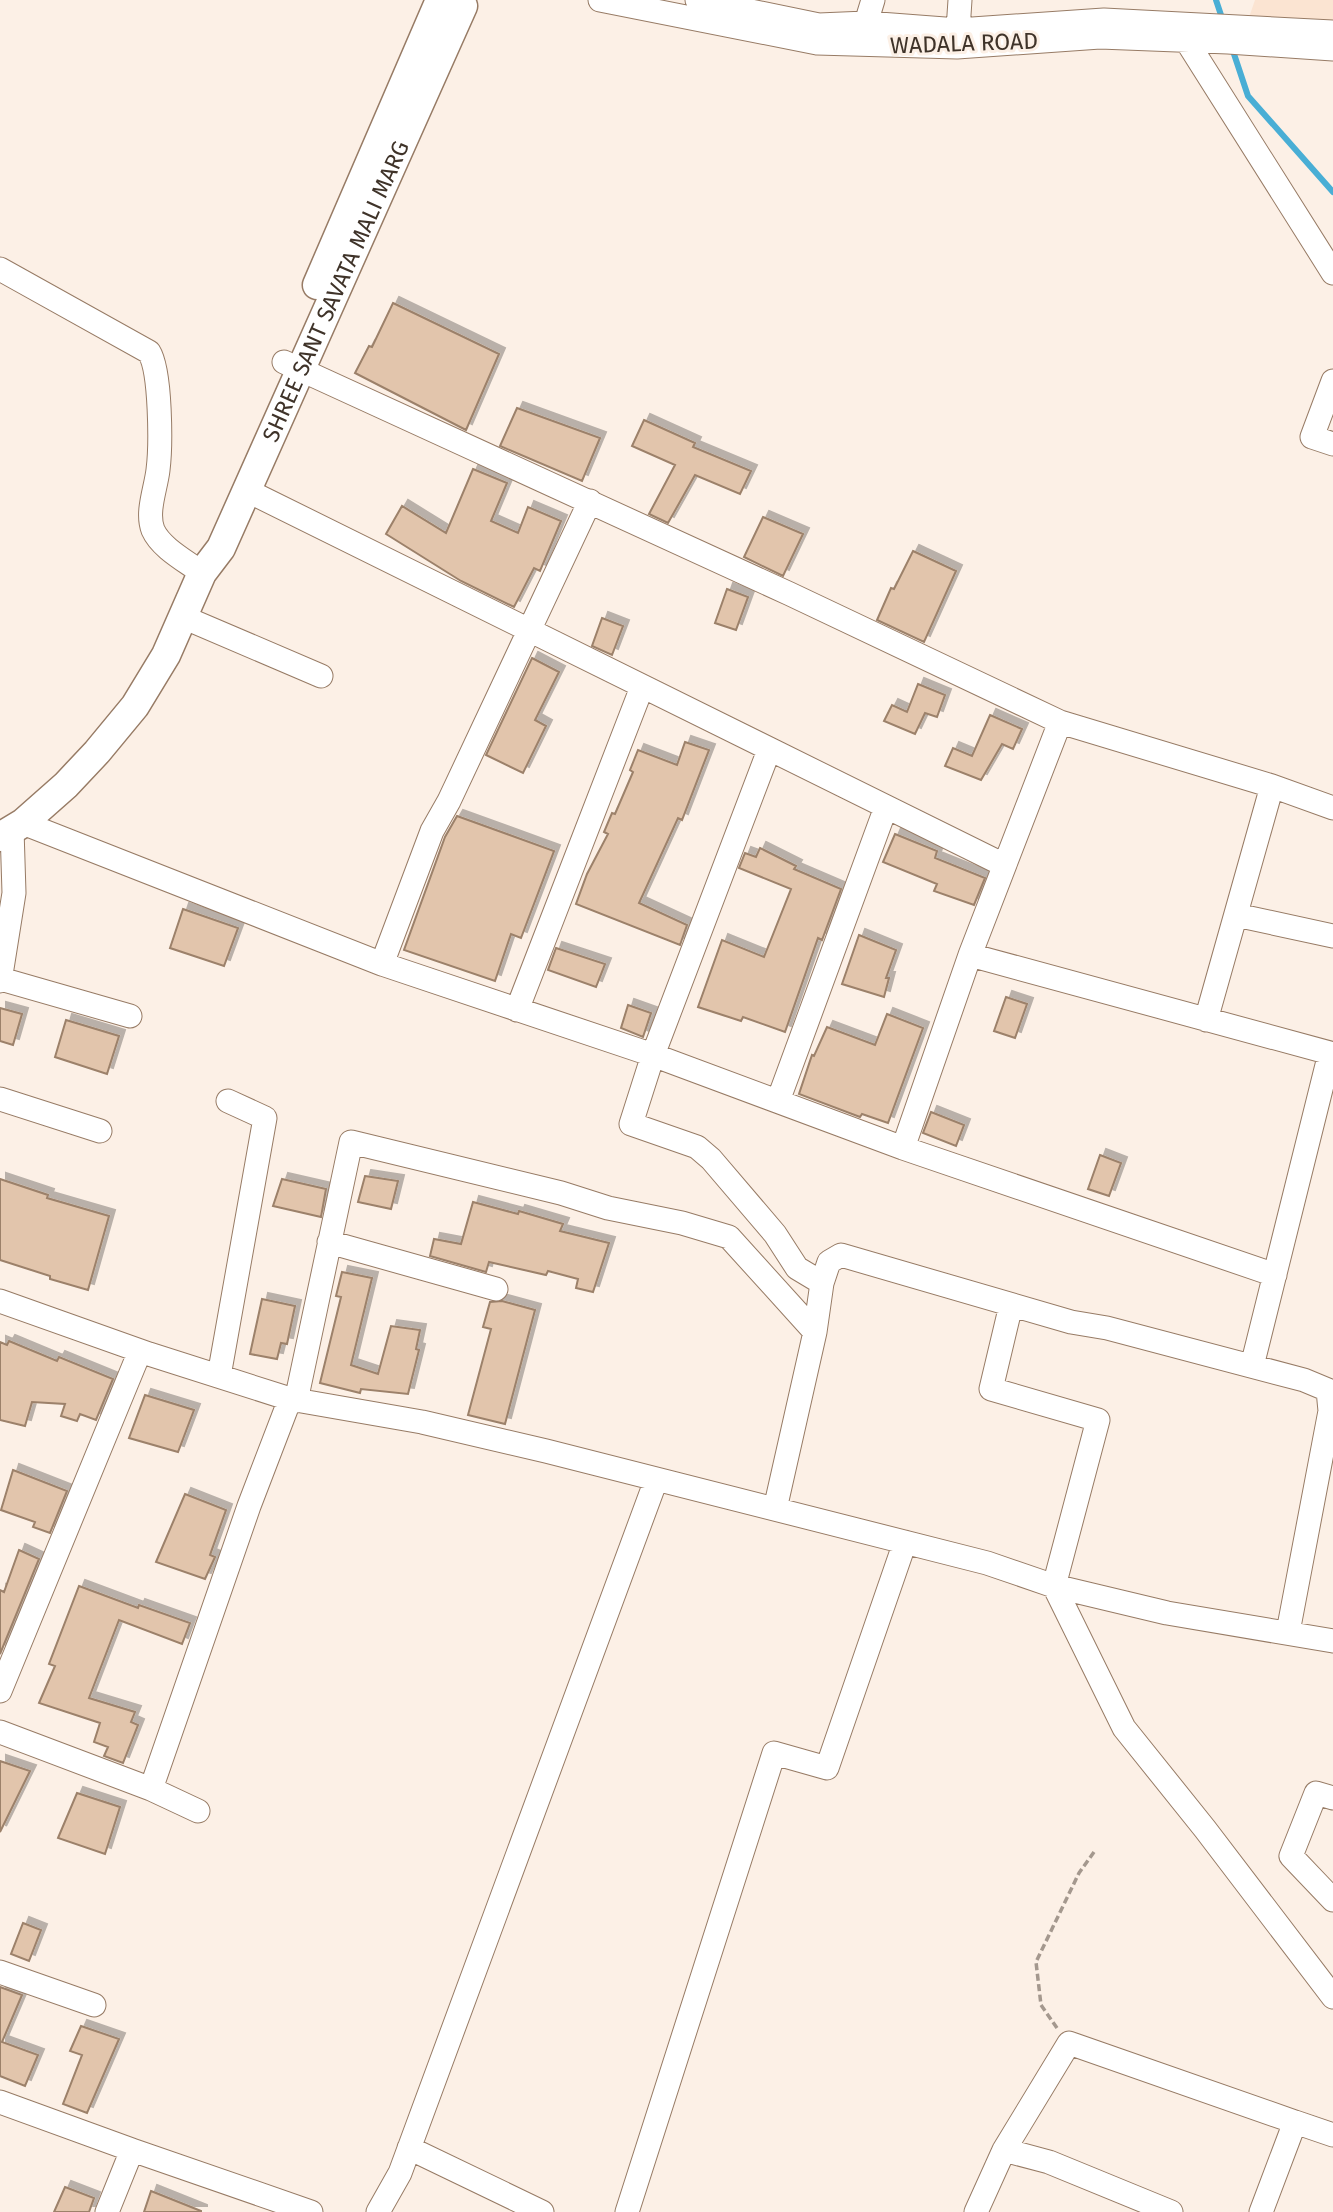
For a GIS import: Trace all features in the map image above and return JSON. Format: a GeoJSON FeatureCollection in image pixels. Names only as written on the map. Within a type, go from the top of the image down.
{"type":"FeatureCollection","features":[{"type":"Feature","properties":{"kind":"main road","name":"SHREE SANT SAVATA MALI MARG"},"geometry":{"type":"LineString","coordinates":[[202,573],[207,542],[292,366],[458,2]]}},
{"type":"Feature","properties":{"kind":"main road","name":"SHREE SANT SAVATA MALI MARG"},"geometry":{"type":"LineString","coordinates":[[12,830],[66,785],[129,715],[151,682],[202,573],[221,548],[246,490],[292,366]]}},
{"type":"Feature","properties":{"kind":"street","name":"WADALA ROAD"},"geometry":{"type":"LineString","coordinates":[[600,0],[630,3],[817,43],[842,45],[957,47],[1100,37],[1186,40],[1333,32]]}},
{"type":"Feature","properties":{"kind":"street","name":"WADALA ROAD"},"geometry":{"type":"LineString","coordinates":[[697,0],[819,25],[866,23],[958,30],[1104,20],[1251,35],[1333,49]]}},
{"type":"Feature","properties":{"kind":"street"},"geometry":{"type":"LineString","coordinates":[[866,23],[873,0]]}},
{"type":"Feature","properties":{"kind":"street"},"geometry":{"type":"LineString","coordinates":[[958,30],[960,0]]}},
{"type":"Feature","properties":{"kind":"street"},"geometry":{"type":"LineString","coordinates":[[1186,40],[1333,273]]}},
{"type":"Feature","properties":{"kind":"street"},"geometry":{"type":"LineString","coordinates":[[0,269],[149,352],[155,365],[159,429],[158,468],[151,510],[153,529],[166,546],[202,573]]}},
{"type":"Feature","properties":{"kind":"street"},"geometry":{"type":"LineString","coordinates":[[292,366],[450,440],[590,501],[1060,722],[1272,786],[1333,808]]}},
{"type":"Feature","properties":{"kind":"street"},"geometry":{"type":"LineString","coordinates":[[1333,381],[1312,437],[1333,444]]}},
{"type":"Feature","properties":{"kind":"street"},"geometry":{"type":"LineString","coordinates":[[246,490],[1004,865]]}},
{"type":"Feature","properties":{"kind":"street"},"geometry":{"type":"LineString","coordinates":[[382,964],[432,831],[449,801],[590,501]]}},
{"type":"Feature","properties":{"kind":"street"},"geometry":{"type":"LineString","coordinates":[[183,617],[321,676]]}},
{"type":"Feature","properties":{"kind":"street"},"geometry":{"type":"LineString","coordinates":[[517,1010],[642,687]]}},
{"type":"Feature","properties":{"kind":"street"},"geometry":{"type":"LineString","coordinates":[[903,1148],[970,956],[1060,722]]}},
{"type":"Feature","properties":{"kind":"street"},"geometry":{"type":"LineString","coordinates":[[769,750],[653,1055],[631,1124],[697,1147],[711,1159],[775,1234],[797,1268],[822,1283]]}},
{"type":"Feature","properties":{"kind":"street"},"geometry":{"type":"LineString","coordinates":[[1206,1020],[1272,786]]}},
{"type":"Feature","properties":{"kind":"street"},"geometry":{"type":"LineString","coordinates":[[778,1101],[886,807]]}},
{"type":"Feature","properties":{"kind":"street"},"geometry":{"type":"LineString","coordinates":[[130,1016],[0,980],[14,893],[12,830],[382,964],[653,1055],[903,1148],[1275,1275]]}},
{"type":"Feature","properties":{"kind":"street"},"geometry":{"type":"LineString","coordinates":[[1236,915],[1333,936]]}},
{"type":"Feature","properties":{"kind":"street"},"geometry":{"type":"LineString","coordinates":[[970,956],[1330,1054],[1252,1366]]}},
{"type":"Feature","properties":{"kind":"street"},"geometry":{"type":"LineString","coordinates":[[0,1099],[100,1131]]}},
{"type":"Feature","properties":{"kind":"street"},"geometry":{"type":"LineString","coordinates":[[219,1376],[265,1118],[228,1101]]}},
{"type":"Feature","properties":{"kind":"street"},"geometry":{"type":"LineString","coordinates":[[151,1789],[249,1507],[293,1400],[351,1142],[561,1193],[608,1208],[682,1223],[729,1237],[815,1332]]}},
{"type":"Feature","properties":{"kind":"street"},"geometry":{"type":"LineString","coordinates":[[330,1242],[496,1289]]}},
{"type":"Feature","properties":{"kind":"street"},"geometry":{"type":"LineString","coordinates":[[775,1509],[815,1332],[822,1283],[829,1262],[841,1255],[1011,1305],[1304,1380],[1328,1390],[1330,1411],[1287,1632]]}},
{"type":"Feature","properties":{"kind":"street"},"geometry":{"type":"LineString","coordinates":[[0,1301],[140,1351],[293,1400],[422,1422],[987,1563],[1054,1586],[1167,1613],[1333,1641]]}},
{"type":"Feature","properties":{"kind":"street"},"geometry":{"type":"LineString","coordinates":[[1011,1305],[991,1389],[1098,1420],[1054,1586],[1124,1728],[1333,1997]]}},
{"type":"Feature","properties":{"kind":"street"},"geometry":{"type":"LineString","coordinates":[[0,1691],[6,1655],[140,1351]]}},
{"type":"Feature","properties":{"kind":"street"},"geometry":{"type":"LineString","coordinates":[[378,2212],[400,2173],[656,1480]]}},
{"type":"Feature","properties":{"kind":"street"},"geometry":{"type":"LineString","coordinates":[[627,2212],[774,1753],[827,1768],[905,1542]]}},
{"type":"Feature","properties":{"kind":"street"},"geometry":{"type":"LineString","coordinates":[[0,1732],[151,1789],[198,1811]]}},
{"type":"Feature","properties":{"kind":"street"},"geometry":{"type":"LineString","coordinates":[[1333,1798],[1316,1793],[1290,1856],[1333,1900]]}},
{"type":"Feature","properties":{"kind":"street"},"geometry":{"type":"LineString","coordinates":[[0,1972],[94,2005]]}},
{"type":"Feature","properties":{"kind":"street"},"geometry":{"type":"LineString","coordinates":[[976,2212],[1004,2150],[1069,2043],[1333,2134]]}},
{"type":"Feature","properties":{"kind":"street"},"geometry":{"type":"LineString","coordinates":[[0,2102],[311,2212]]}},
{"type":"Feature","properties":{"kind":"street"},"geometry":{"type":"LineString","coordinates":[[1261,2212],[1295,2122]]}},
{"type":"Feature","properties":{"kind":"street"},"geometry":{"type":"LineString","coordinates":[[409,2148],[542,2212]]}},
{"type":"Feature","properties":{"kind":"street"},"geometry":{"type":"LineString","coordinates":[[107,2212],[132,2150]]}},
{"type":"Feature","properties":{"kind":"street"},"geometry":{"type":"LineString","coordinates":[[1004,2150],[1049,2162],[1143,2207],[1171,2212]]}},
{"type":"Feature","properties":{"kind":"path"},"geometry":{"type":"LineString","coordinates":[[1069,2043],[1041,2005],[1036,1962],[1079,1873],[1094,1852]]}},
{"type":"Feature","properties":{"kind":"shaded area"},"geometry":{"type":"Polygon","coordinates":[[[1255,0],[1333,0],[1333,23],[1247,23],[1255,0]]]}},
{"type":"Feature","properties":{"kind":"building"},"geometry":{"type":"Polygon","coordinates":[[[393,303],[499,354],[466,430],[355,373],[369,346],[372,347],[393,303]]]}},
{"type":"Feature","properties":{"kind":"building"},"geometry":{"type":"Polygon","coordinates":[[[517,408],[600,438],[582,481],[500,446],[517,408]]]}},
{"type":"Feature","properties":{"kind":"building"},"geometry":{"type":"Polygon","coordinates":[[[644,420],[695,443],[693,447],[751,471],[740,494],[695,475],[668,523],[649,514],[675,465],[632,446],[644,420]]]}},
{"type":"Feature","properties":{"kind":"building"},"geometry":{"type":"Polygon","coordinates":[[[473,469],[507,483],[491,521],[518,533],[528,507],[561,521],[540,571],[534,568],[514,607],[461,581],[386,534],[402,506],[446,533],[473,469]]]}},
{"type":"Feature","properties":{"kind":"building"},"geometry":{"type":"Polygon","coordinates":[[[763,517],[803,534],[783,576],[744,557],[763,517]]]}},
{"type":"Feature","properties":{"kind":"building"},"geometry":{"type":"Polygon","coordinates":[[[913,551],[956,571],[924,642],[877,620],[891,588],[894,589],[913,551]]]}},
{"type":"Feature","properties":{"kind":"building"},"geometry":{"type":"Polygon","coordinates":[[[727,589],[748,597],[736,630],[715,623],[727,589]]]}},
{"type":"Feature","properties":{"kind":"building"},"geometry":{"type":"Polygon","coordinates":[[[602,618],[623,626],[612,655],[592,646],[602,618]]]}},
{"type":"Feature","properties":{"kind":"building"},"geometry":{"type":"Polygon","coordinates":[[[532,658],[559,672],[535,720],[546,726],[523,773],[486,755],[532,658]]]}},
{"type":"Feature","properties":{"kind":"building"},"geometry":{"type":"Polygon","coordinates":[[[918,684],[945,695],[937,717],[925,713],[915,734],[884,721],[892,705],[907,712],[918,684]]]}},
{"type":"Feature","properties":{"kind":"building"},"geometry":{"type":"Polygon","coordinates":[[[990,715],[1022,729],[1013,749],[1002,744],[981,780],[945,766],[953,748],[972,756],[990,715]]]}},
{"type":"Feature","properties":{"kind":"building"},"geometry":{"type":"Polygon","coordinates":[[[685,742],[709,750],[682,820],[678,818],[639,903],[687,925],[680,945],[576,904],[587,874],[608,834],[604,832],[612,813],[615,814],[633,772],[630,770],[638,750],[677,765],[685,742]]]}},
{"type":"Feature","properties":{"kind":"building"},"geometry":{"type":"Polygon","coordinates":[[[457,816],[554,851],[521,938],[511,934],[495,981],[404,950],[445,837],[457,816]]]}},
{"type":"Feature","properties":{"kind":"building"},"geometry":{"type":"Polygon","coordinates":[[[895,834],[937,851],[935,858],[985,878],[974,905],[934,891],[937,884],[883,862],[895,834]]]}},
{"type":"Feature","properties":{"kind":"building"},"geometry":{"type":"Polygon","coordinates":[[[760,848],[796,866],[794,869],[841,889],[822,940],[818,938],[785,1032],[743,1017],[741,1021],[698,1007],[722,940],[764,957],[791,889],[739,868],[745,853],[756,857],[760,848]]]}},
{"type":"Feature","properties":{"kind":"building"},"geometry":{"type":"Polygon","coordinates":[[[183,909],[238,928],[224,966],[170,948],[183,909]]]}},
{"type":"Feature","properties":{"kind":"building"},"geometry":{"type":"Polygon","coordinates":[[[859,935],[896,950],[886,978],[889,978],[884,997],[842,984],[859,935]]]}},
{"type":"Feature","properties":{"kind":"building"},"geometry":{"type":"Polygon","coordinates":[[[556,948],[605,964],[596,987],[548,970],[556,948]]]}},
{"type":"Feature","properties":{"kind":"building"},"geometry":{"type":"Polygon","coordinates":[[[1006,997],[1027,1004],[1015,1038],[994,1031],[1006,997]]]}},
{"type":"Feature","properties":{"kind":"building"},"geometry":{"type":"Polygon","coordinates":[[[628,1005],[651,1013],[643,1037],[621,1028],[628,1005]]]}},
{"type":"Feature","properties":{"kind":"building"},"geometry":{"type":"Polygon","coordinates":[[[0,1008],[22,1014],[13,1045],[0,1041],[0,1008]]]}},
{"type":"Feature","properties":{"kind":"building"},"geometry":{"type":"Polygon","coordinates":[[[887,1014],[923,1028],[888,1123],[862,1114],[860,1117],[799,1094],[812,1055],[814,1056],[827,1027],[875,1045],[887,1014]]]}},
{"type":"Feature","properties":{"kind":"building"},"geometry":{"type":"Polygon","coordinates":[[[66,1020],[119,1036],[107,1074],[55,1057],[66,1020]]]}},
{"type":"Feature","properties":{"kind":"building"},"geometry":{"type":"Polygon","coordinates":[[[931,1112],[964,1125],[956,1146],[923,1133],[931,1112]]]}},
{"type":"Feature","properties":{"kind":"building"},"geometry":{"type":"Polygon","coordinates":[[[1100,1155],[1121,1163],[1109,1196],[1088,1189],[1100,1155]]]}},
{"type":"Feature","properties":{"kind":"building"},"geometry":{"type":"Polygon","coordinates":[[[365,1176],[398,1181],[391,1209],[358,1202],[365,1176]]]}},
{"type":"Feature","properties":{"kind":"building"},"geometry":{"type":"Polygon","coordinates":[[[0,1179],[48,1195],[47,1198],[109,1216],[88,1290],[0,1260],[0,1179]]]}},
{"type":"Feature","properties":{"kind":"building"},"geometry":{"type":"Polygon","coordinates":[[[282,1179],[326,1189],[321,1217],[273,1206],[282,1179]]]}},
{"type":"Feature","properties":{"kind":"building"},"geometry":{"type":"Polygon","coordinates":[[[473,1202],[518,1214],[519,1211],[563,1224],[560,1231],[609,1243],[593,1292],[576,1288],[578,1279],[548,1271],[546,1275],[489,1262],[486,1272],[430,1256],[434,1239],[461,1244],[473,1202]]]}},
{"type":"Feature","properties":{"kind":"building"},"geometry":{"type":"Polygon","coordinates":[[[342,1272],[372,1278],[351,1365],[378,1374],[391,1326],[420,1330],[416,1349],[419,1350],[408,1394],[361,1389],[360,1393],[320,1383],[341,1297],[336,1296],[342,1272]]]}},
{"type":"Feature","properties":{"kind":"building"},"geometry":{"type":"Polygon","coordinates":[[[262,1299],[295,1306],[287,1344],[281,1343],[277,1359],[250,1354],[262,1299]]]}},
{"type":"Feature","properties":{"kind":"building"},"geometry":{"type":"Polygon","coordinates":[[[502,1301],[535,1310],[505,1424],[468,1415],[491,1329],[483,1327],[490,1302],[502,1301]]]}},
{"type":"Feature","properties":{"kind":"building"},"geometry":{"type":"Polygon","coordinates":[[[9,1341],[57,1361],[59,1357],[113,1379],[96,1420],[80,1414],[77,1421],[61,1416],[65,1404],[32,1402],[25,1426],[0,1420],[0,1342],[7,1345],[9,1341]]]}},
{"type":"Feature","properties":{"kind":"building"},"geometry":{"type":"Polygon","coordinates":[[[145,1395],[194,1410],[178,1452],[129,1438],[145,1395]]]}},
{"type":"Feature","properties":{"kind":"building"},"geometry":{"type":"Polygon","coordinates":[[[13,1470],[67,1491],[50,1533],[33,1527],[35,1522],[1,1510],[13,1470]]]}},
{"type":"Feature","properties":{"kind":"building"},"geometry":{"type":"Polygon","coordinates":[[[185,1494],[226,1510],[210,1555],[215,1557],[205,1579],[156,1562],[185,1494]]]}},
{"type":"Feature","properties":{"kind":"building"},"geometry":{"type":"Polygon","coordinates":[[[19,1550],[39,1559],[0,1654],[0,1590],[4,1592],[19,1550]]]}},
{"type":"Feature","properties":{"kind":"building"},"geometry":{"type":"Polygon","coordinates":[[[79,1586],[138,1608],[139,1605],[190,1623],[182,1644],[119,1620],[89,1698],[135,1712],[131,1722],[138,1725],[123,1763],[104,1756],[108,1747],[94,1742],[100,1723],[39,1703],[55,1666],[49,1664],[79,1586]]]}},
{"type":"Feature","properties":{"kind":"building"},"geometry":{"type":"Polygon","coordinates":[[[0,1761],[30,1771],[0,1832],[0,1761]]]}},
{"type":"Feature","properties":{"kind":"building"},"geometry":{"type":"Polygon","coordinates":[[[77,1793],[120,1807],[105,1854],[58,1838],[77,1793]]]}},
{"type":"Feature","properties":{"kind":"building"},"geometry":{"type":"Polygon","coordinates":[[[23,1923],[41,1930],[29,1961],[11,1954],[23,1923]]]}},
{"type":"Feature","properties":{"kind":"building"},"geometry":{"type":"Polygon","coordinates":[[[0,1987],[22,1995],[2,2042],[38,2055],[25,2086],[0,2076],[0,1987]]]}},
{"type":"Feature","properties":{"kind":"building"},"geometry":{"type":"Polygon","coordinates":[[[81,2026],[119,2039],[87,2113],[63,2104],[82,2055],[70,2051],[81,2026]]]}},
{"type":"Feature","properties":{"kind":"building"},"geometry":{"type":"Polygon","coordinates":[[[65,2187],[94,2198],[89,2212],[54,2212],[65,2187]]]}},
{"type":"Feature","properties":{"kind":"building"},"geometry":{"type":"Polygon","coordinates":[[[151,2191],[201,2211],[201,2212],[144,2212],[151,2191]]]}},
{"type":"Feature","properties":{"kind":"waterway"},"geometry":{"type":"LineString","coordinates":[[1216,0],[1223,21]]}},
{"type":"Feature","properties":{"kind":"waterway"},"geometry":{"type":"LineString","coordinates":[[1232,48],[1248,96],[1333,192]]}}]}
